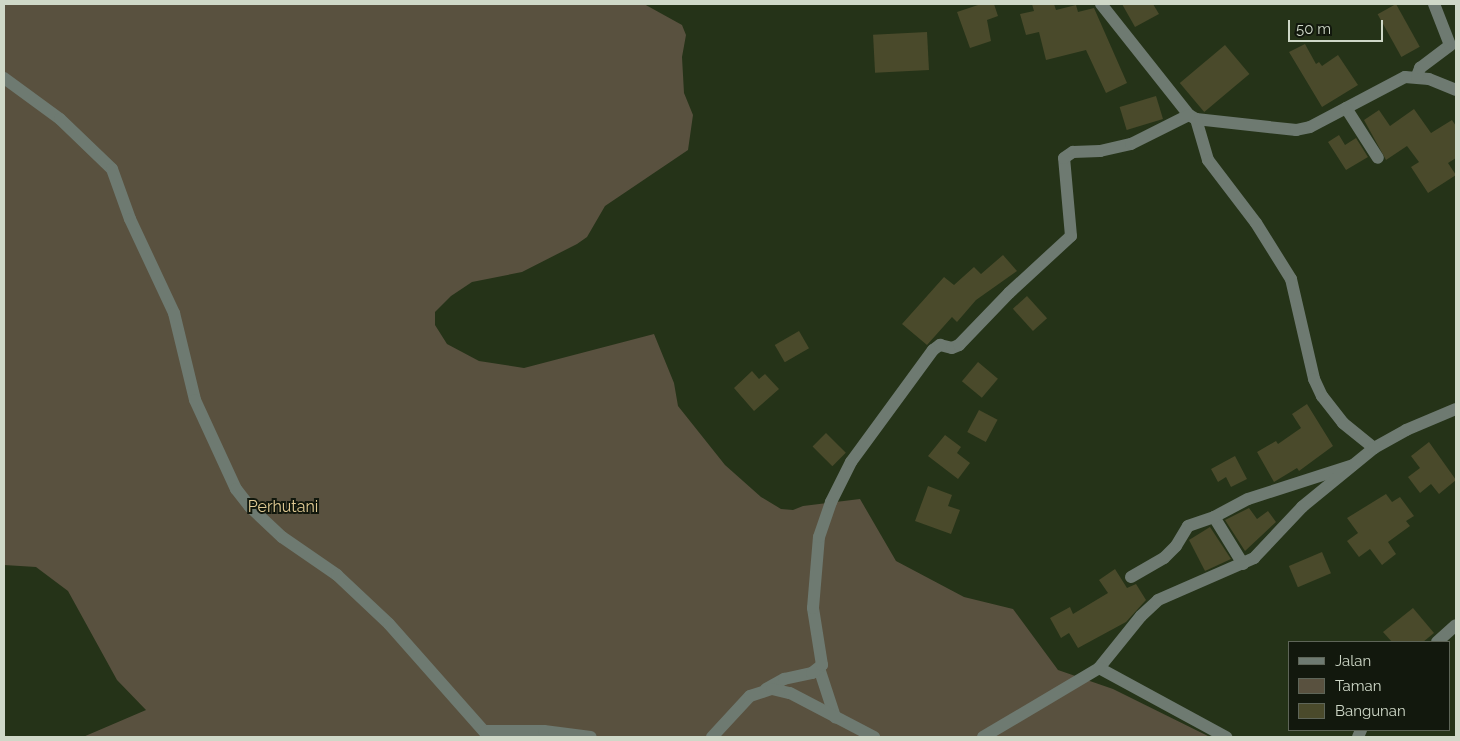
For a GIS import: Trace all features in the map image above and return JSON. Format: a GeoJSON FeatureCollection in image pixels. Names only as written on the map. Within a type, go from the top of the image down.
{"type":"FeatureCollection","features":[{"type":"Feature","properties":{"kind":"street"},"geometry":{"type":"LineString","coordinates":[[1101,4],[1193,117],[1208,160],[1256,223],[1291,279],[1314,379],[1322,396],[1343,424],[1374,448]]}},
{"type":"Feature","properties":{"kind":"street"},"geometry":{"type":"LineString","coordinates":[[1417,76],[1420,68],[1450,45],[1434,4]]}},
{"type":"Feature","properties":{"kind":"street"},"geometry":{"type":"LineString","coordinates":[[835,717],[819,668],[822,654],[813,608],[819,537],[831,502],[851,462],[933,350],[940,345],[952,348],[959,345],[1008,293],[1067,242],[1071,230],[1063,164],[1067,154],[1131,144],[1193,117],[1296,130],[1310,127],[1392,82],[1417,76],[1456,90]]}},
{"type":"Feature","properties":{"kind":"street"},"geometry":{"type":"LineString","coordinates":[[4,78],[60,118],[112,169],[130,219],[174,313],[195,400],[236,489],[250,507],[267,525],[358,594],[487,734],[544,731],[591,737]]}},
{"type":"Feature","properties":{"kind":"street"},"geometry":{"type":"LineString","coordinates":[[1346,108],[1378,158]]}},
{"type":"Feature","properties":{"kind":"street"},"geometry":{"type":"LineString","coordinates":[[983,737],[1099,668],[1141,616],[1158,600],[1243,564],[1262,552],[1293,516],[1374,448],[1406,430],[1456,409]]}},
{"type":"Feature","properties":{"kind":"street"},"geometry":{"type":"LineString","coordinates":[[1131,577],[1164,558],[1176,546],[1188,526],[1214,517],[1248,499],[1355,464]]}},
{"type":"Feature","properties":{"kind":"street"},"geometry":{"type":"LineString","coordinates":[[1214,517],[1243,564]]}},
{"type":"Feature","properties":{"kind":"street"},"geometry":{"type":"LineString","coordinates":[[1438,641],[1456,625]]}},
{"type":"Feature","properties":{"kind":"street"},"geometry":{"type":"LineString","coordinates":[[712,737],[742,703],[766,689],[819,668]]}},
{"type":"Feature","properties":{"kind":"street"},"geometry":{"type":"LineString","coordinates":[[1099,668],[1226,737]]}},
{"type":"Feature","properties":{"kind":"street"},"geometry":{"type":"LineString","coordinates":[[766,689],[790,693],[874,737]]}},
{"type":"Feature","properties":{"kind":"green space","name":"Perhutani"},"geometry":{"type":"Polygon","coordinates":[[[4,4],[644,4],[682,25],[686,35],[682,57],[684,93],[693,115],[688,150],[605,206],[587,237],[577,244],[522,272],[472,282],[451,296],[435,312],[435,325],[447,344],[479,361],[524,368],[654,334],[674,383],[678,406],[725,465],[761,497],[781,509],[793,510],[803,506],[860,499],[896,561],[964,597],[1013,609],[1058,670],[1113,689],[1210,737],[83,737],[146,710],[117,680],[68,591],[36,567],[4,565],[4,4]]]}},
{"type":"Feature","properties":{"kind":"building"},"geometry":{"type":"Polygon","coordinates":[[[981,4],[994,4],[998,16],[987,20],[991,41],[970,48],[957,12],[981,4]]]}},
{"type":"Feature","properties":{"kind":"building"},"geometry":{"type":"Polygon","coordinates":[[[1032,4],[1054,4],[1056,10],[1076,5],[1078,12],[1094,8],[1127,83],[1106,93],[1086,50],[1046,60],[1039,32],[1026,35],[1020,14],[1034,11],[1032,4]]]}},
{"type":"Feature","properties":{"kind":"building"},"geometry":{"type":"Polygon","coordinates":[[[1122,4],[1153,4],[1159,14],[1135,27],[1122,4]]]}},
{"type":"Feature","properties":{"kind":"building"},"geometry":{"type":"Polygon","coordinates":[[[1396,4],[1420,47],[1401,57],[1378,14],[1396,4]]]}},
{"type":"Feature","properties":{"kind":"building"},"geometry":{"type":"Polygon","coordinates":[[[927,32],[929,70],[875,73],[873,35],[927,32]]]}},
{"type":"Feature","properties":{"kind":"building"},"geometry":{"type":"Polygon","coordinates":[[[1305,44],[1316,64],[1319,62],[1322,66],[1338,55],[1358,85],[1322,107],[1289,52],[1305,44]]]}},
{"type":"Feature","properties":{"kind":"building"},"geometry":{"type":"Polygon","coordinates":[[[1225,45],[1249,74],[1204,112],[1180,83],[1225,45]]]}},
{"type":"Feature","properties":{"kind":"building"},"geometry":{"type":"Polygon","coordinates":[[[1156,96],[1163,119],[1127,130],[1120,107],[1156,96]]]}},
{"type":"Feature","properties":{"kind":"building"},"geometry":{"type":"Polygon","coordinates":[[[1414,109],[1431,133],[1452,120],[1456,126],[1456,158],[1448,163],[1456,175],[1428,193],[1411,167],[1419,162],[1407,146],[1386,160],[1364,120],[1379,110],[1390,126],[1414,109]]]}},
{"type":"Feature","properties":{"kind":"building"},"geometry":{"type":"Polygon","coordinates":[[[1339,135],[1345,145],[1356,138],[1368,157],[1346,170],[1328,142],[1339,135]]]}},
{"type":"Feature","properties":{"kind":"building"},"geometry":{"type":"Polygon","coordinates":[[[1003,255],[1017,271],[976,300],[957,322],[952,317],[927,345],[902,324],[944,277],[954,285],[974,267],[981,274],[1003,255]]]}},
{"type":"Feature","properties":{"kind":"building"},"geometry":{"type":"Polygon","coordinates":[[[1027,296],[1047,318],[1033,331],[1013,309],[1027,296]]]}},
{"type":"Feature","properties":{"kind":"building"},"geometry":{"type":"Polygon","coordinates":[[[799,331],[809,348],[785,362],[775,345],[799,331]]]}},
{"type":"Feature","properties":{"kind":"building"},"geometry":{"type":"Polygon","coordinates":[[[978,362],[998,379],[982,398],[962,381],[978,362]]]}},
{"type":"Feature","properties":{"kind":"building"},"geometry":{"type":"Polygon","coordinates":[[[752,371],[759,379],[765,374],[779,389],[754,411],[734,388],[752,371]]]}},
{"type":"Feature","properties":{"kind":"building"},"geometry":{"type":"Polygon","coordinates":[[[1307,404],[1333,446],[1299,471],[1297,468],[1274,482],[1257,452],[1276,441],[1278,444],[1301,428],[1292,414],[1307,404]]]}},
{"type":"Feature","properties":{"kind":"building"},"geometry":{"type":"Polygon","coordinates":[[[979,410],[998,420],[986,442],[967,432],[979,410]]]}},
{"type":"Feature","properties":{"kind":"building"},"geometry":{"type":"Polygon","coordinates":[[[826,433],[846,453],[832,466],[813,446],[826,433]]]}},
{"type":"Feature","properties":{"kind":"building"},"geometry":{"type":"Polygon","coordinates":[[[945,435],[961,447],[957,453],[970,463],[958,479],[928,456],[945,435]]]}},
{"type":"Feature","properties":{"kind":"building"},"geometry":{"type":"Polygon","coordinates":[[[1429,442],[1456,480],[1439,494],[1431,484],[1420,493],[1408,477],[1420,468],[1411,456],[1429,442]]]}},
{"type":"Feature","properties":{"kind":"building"},"geometry":{"type":"Polygon","coordinates":[[[1235,456],[1247,479],[1231,487],[1226,477],[1218,482],[1211,469],[1235,456]]]}},
{"type":"Feature","properties":{"kind":"building"},"geometry":{"type":"Polygon","coordinates":[[[928,486],[952,495],[948,506],[960,510],[951,534],[915,521],[928,486]]]}},
{"type":"Feature","properties":{"kind":"building"},"geometry":{"type":"Polygon","coordinates":[[[1386,494],[1392,502],[1400,497],[1414,516],[1406,521],[1410,526],[1388,542],[1396,554],[1382,565],[1370,549],[1359,557],[1347,541],[1358,533],[1347,518],[1386,494]]]}},
{"type":"Feature","properties":{"kind":"building"},"geometry":{"type":"Polygon","coordinates":[[[1249,508],[1257,519],[1268,511],[1276,522],[1245,551],[1225,520],[1249,508]]]}},
{"type":"Feature","properties":{"kind":"building"},"geometry":{"type":"Polygon","coordinates":[[[1210,527],[1231,559],[1205,571],[1189,540],[1210,527]]]}},
{"type":"Feature","properties":{"kind":"building"},"geometry":{"type":"Polygon","coordinates":[[[1322,552],[1331,573],[1298,587],[1289,566],[1322,552]]]}},
{"type":"Feature","properties":{"kind":"building"},"geometry":{"type":"Polygon","coordinates":[[[1115,569],[1127,588],[1136,584],[1146,600],[1126,622],[1078,648],[1069,633],[1061,638],[1050,618],[1070,607],[1073,614],[1108,593],[1099,580],[1115,569]]]}},
{"type":"Feature","properties":{"kind":"building"},"geometry":{"type":"Polygon","coordinates":[[[1413,608],[1434,633],[1424,641],[1391,641],[1383,632],[1413,608]]]}}]}
